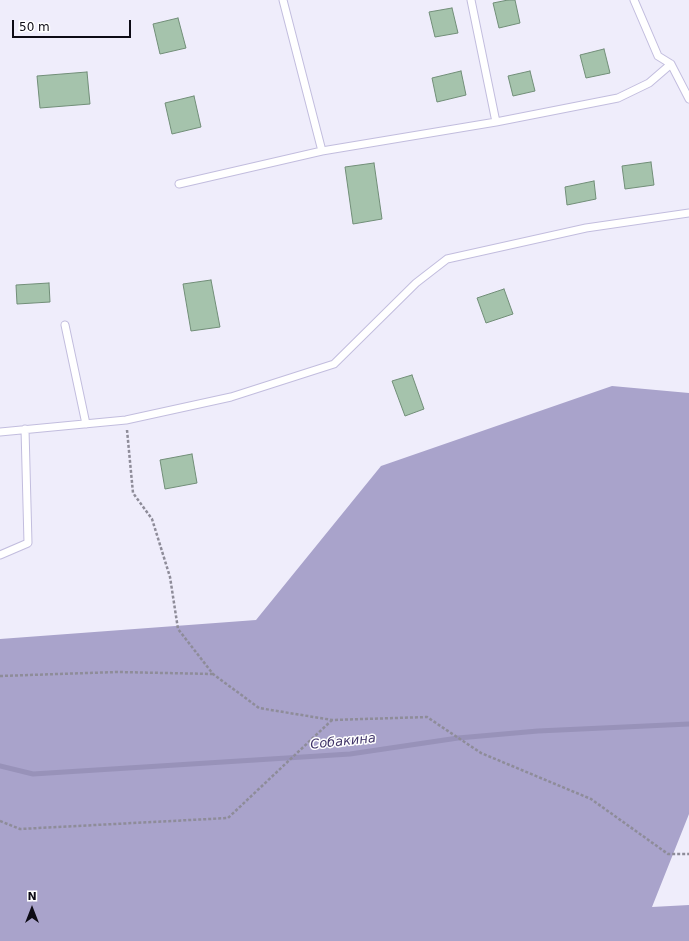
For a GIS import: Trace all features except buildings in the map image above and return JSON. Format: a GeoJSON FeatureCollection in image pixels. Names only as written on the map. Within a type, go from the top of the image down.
{"type":"FeatureCollection","features":[{"type":"Feature","properties":{"kind":"lane"},"geometry":{"type":"LineString","coordinates":[[283,0],[322,151]]}},
{"type":"Feature","properties":{"kind":"lane"},"geometry":{"type":"LineString","coordinates":[[471,0],[496,122]]}},
{"type":"Feature","properties":{"kind":"lane"},"geometry":{"type":"LineString","coordinates":[[634,0],[658,56],[671,64],[689,99]]}},
{"type":"Feature","properties":{"kind":"lane"},"geometry":{"type":"LineString","coordinates":[[179,184],[322,151],[496,122],[618,98],[649,83],[671,64]]}},
{"type":"Feature","properties":{"kind":"lane"},"geometry":{"type":"LineString","coordinates":[[0,432],[126,420],[231,397],[334,364],[416,283],[447,260],[586,228],[689,213]]}},
{"type":"Feature","properties":{"kind":"lane"},"geometry":{"type":"LineString","coordinates":[[65,325],[86,424]]}},
{"type":"Feature","properties":{"kind":"lane"},"geometry":{"type":"LineString","coordinates":[[0,555],[28,543],[25,429]]}},
{"type":"Feature","properties":{"kind":"path"},"geometry":{"type":"LineString","coordinates":[[126,420],[133,493],[152,519],[170,577],[178,629],[213,674],[259,708],[332,720],[427,717],[481,753],[591,799],[668,854],[689,854]]}},
{"type":"Feature","properties":{"kind":"path"},"geometry":{"type":"LineString","coordinates":[[0,676],[117,672],[213,674]]}},
{"type":"Feature","properties":{"kind":"path"},"geometry":{"type":"LineString","coordinates":[[0,821],[20,830],[228,818],[332,720]]}},
{"type":"Feature","properties":{"kind":"shaded area"},"geometry":{"type":"Polygon","coordinates":[[[612,386],[689,393],[689,814],[652,907],[689,905],[689,941],[0,941],[0,639],[256,620],[381,466],[612,386]]]}},
{"type":"Feature","properties":{"kind":"waterway","name":"Собакина"},"geometry":{"type":"LineString","coordinates":[[0,766],[33,774],[350,754],[458,738],[538,731],[689,724]]}}]}
